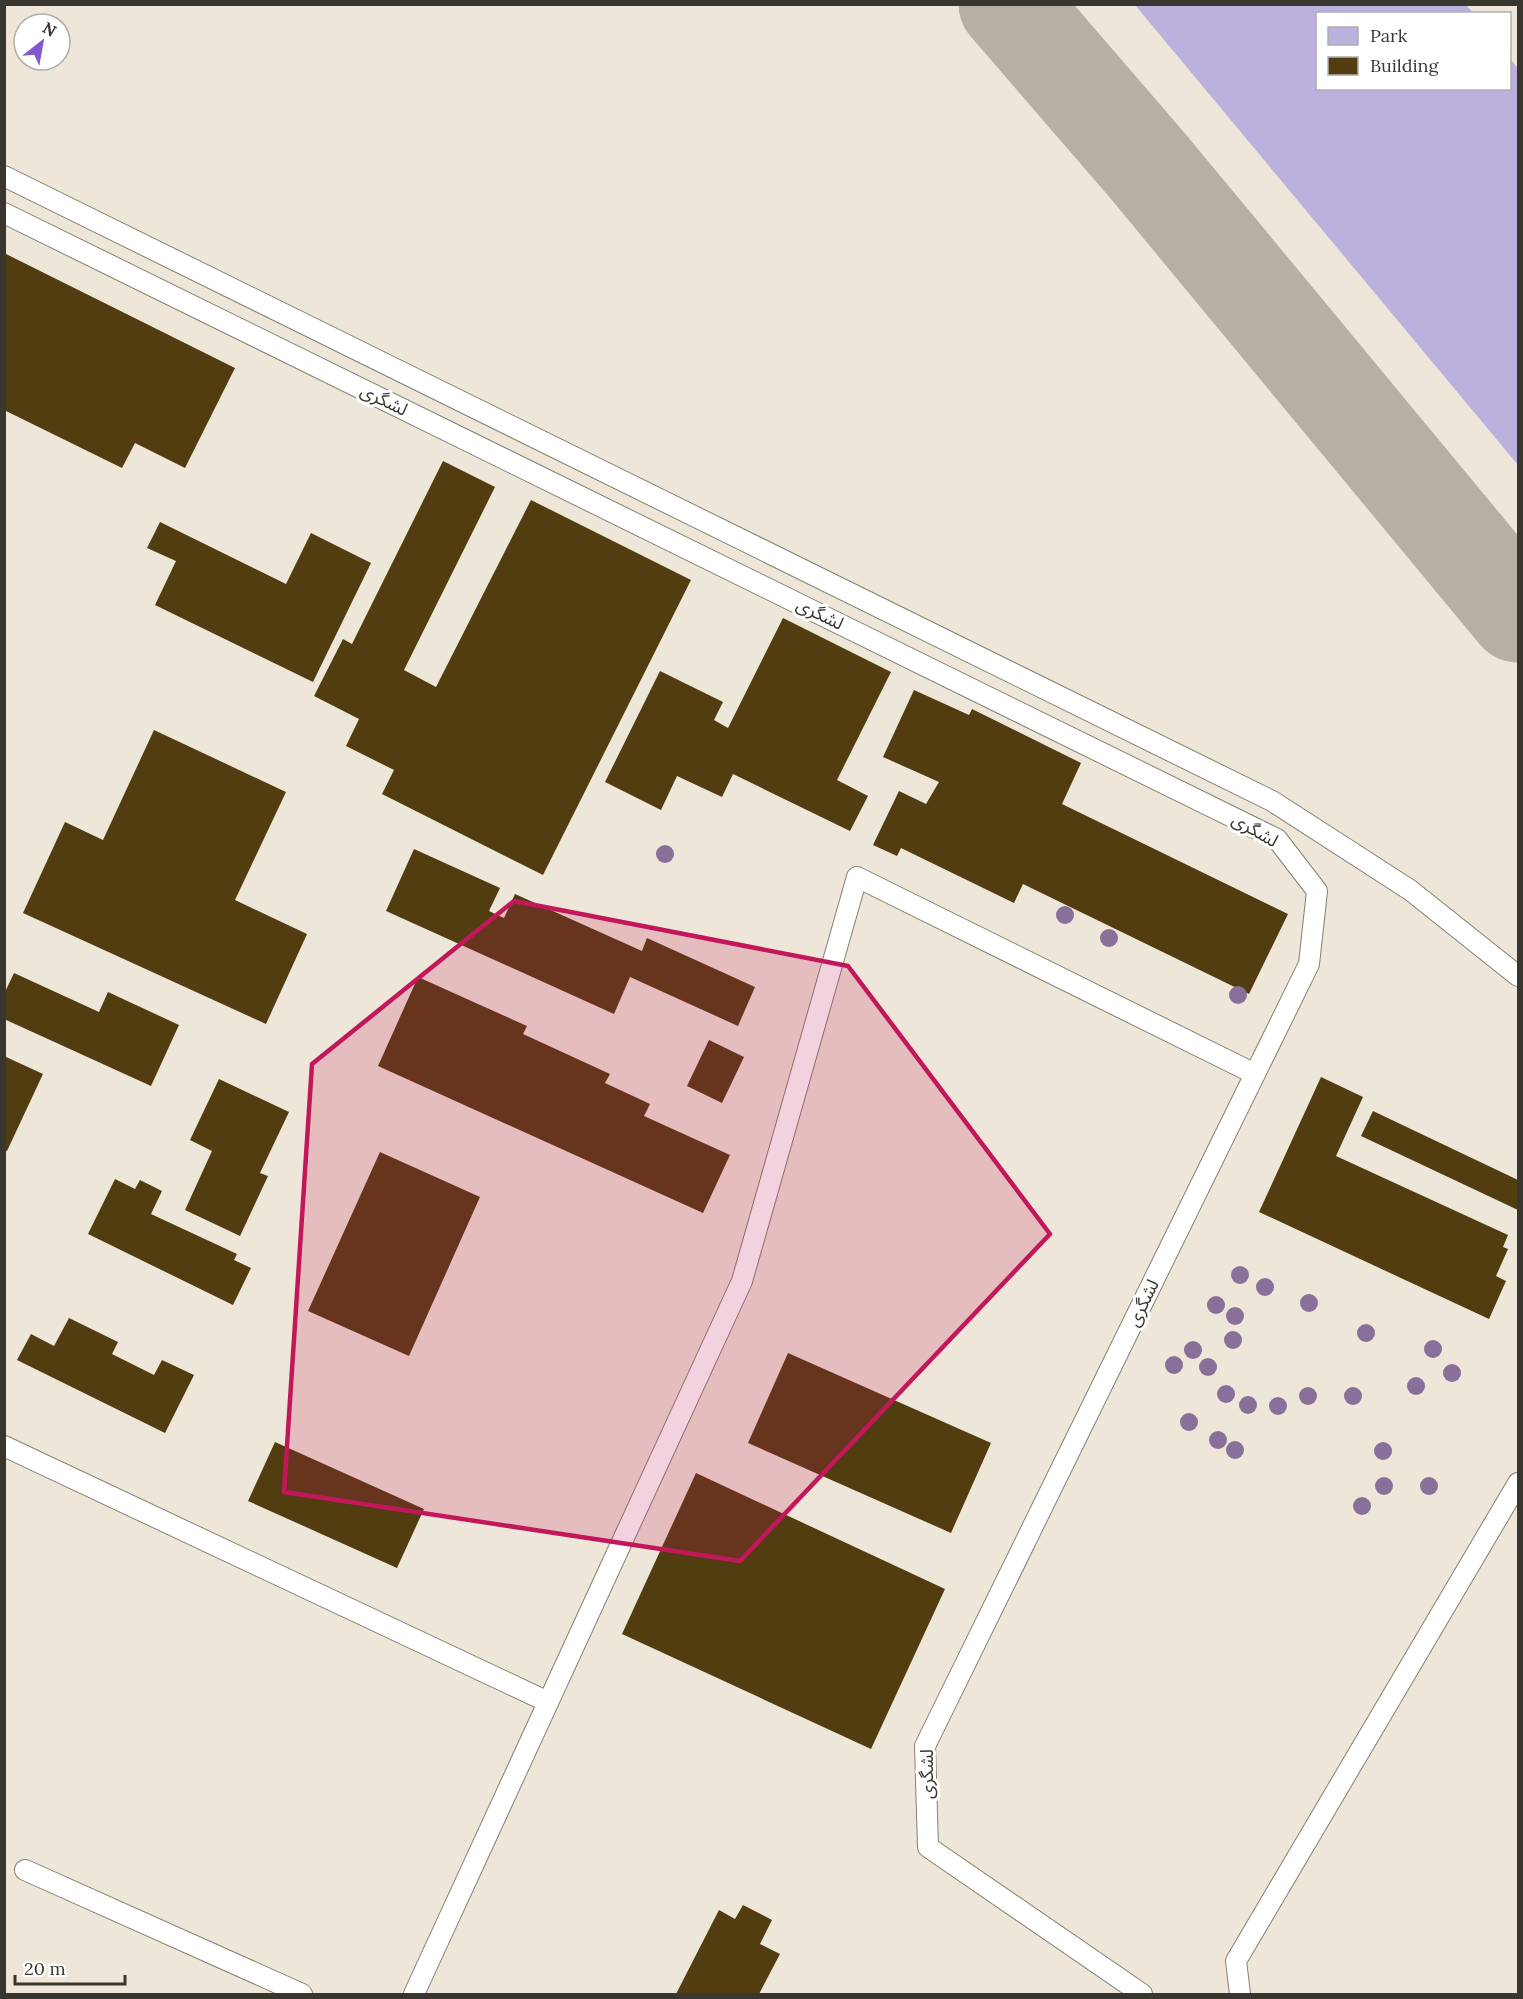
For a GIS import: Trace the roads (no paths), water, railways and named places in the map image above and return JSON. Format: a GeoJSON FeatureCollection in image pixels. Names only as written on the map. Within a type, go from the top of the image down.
{"type":"FeatureCollection","features":[{"type":"Feature","properties":{"kind":"lane","name":"لشگری"},"geometry":{"type":"LineString","coordinates":[[4,176],[1272,801],[1410,890],[1518,976]]}},
{"type":"Feature","properties":{"kind":"lane","name":"لشگری"},"geometry":{"type":"LineString","coordinates":[[4,213],[1277,839],[1317,891],[1309,964],[925,1746],[928,1847],[1142,1995]]}},
{"type":"Feature","properties":{"kind":"lane"},"geometry":{"type":"LineString","coordinates":[[414,1995],[742,1281],[857,877],[1255,1074]]}},
{"type":"Feature","properties":{"kind":"lane"},"geometry":{"type":"LineString","coordinates":[[4,1446],[548,1702]]}},
{"type":"Feature","properties":{"kind":"lane"},"geometry":{"type":"LineString","coordinates":[[1240,1995],[1236,1961],[1518,1484]]}},
{"type":"Feature","properties":{"kind":"lane"},"geometry":{"type":"LineString","coordinates":[[25,1870],[302,1995]]}}]}
